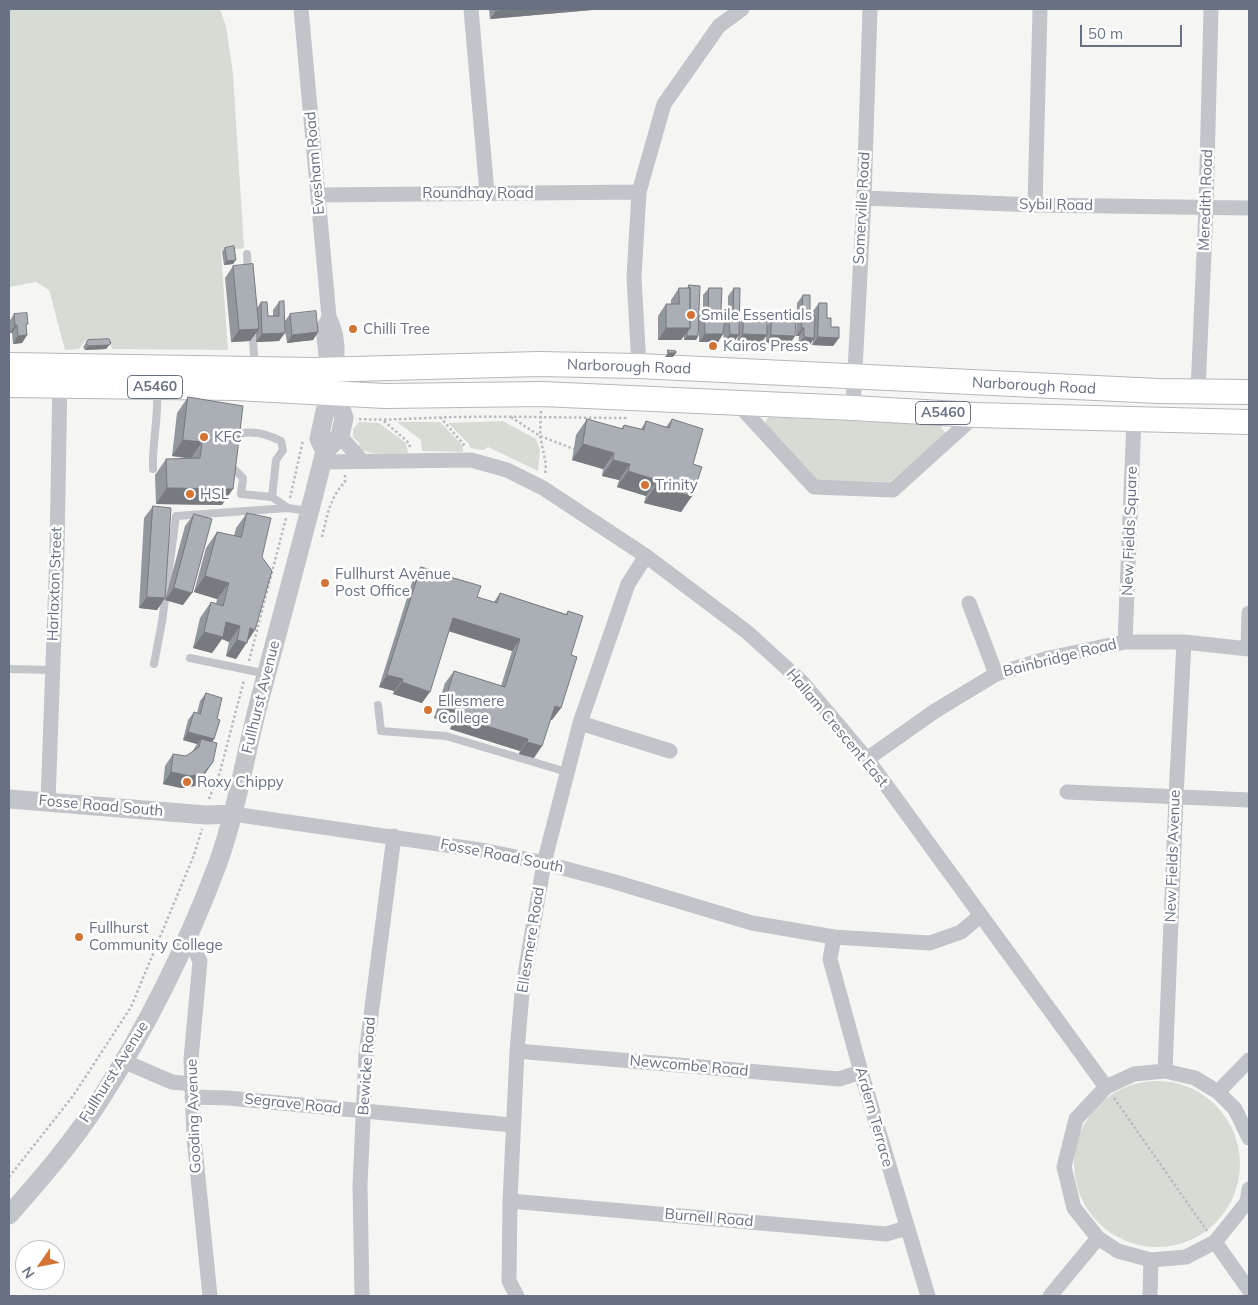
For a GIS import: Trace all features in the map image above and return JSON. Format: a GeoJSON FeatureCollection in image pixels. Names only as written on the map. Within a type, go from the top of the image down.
{"type":"FeatureCollection","features":[{"type":"Feature","properties":{"kind":"main road","name":"Narborough Road"},"geometry":{"type":"LineString","coordinates":[[9,385],[60,375],[255,369],[539,364],[638,366],[1158,392],[1249,392]]}},
{"type":"Feature","properties":{"kind":"main road","name":"Narborough Road"},"geometry":{"type":"LineString","coordinates":[[9,366],[60,375],[157,387],[236,388],[385,396],[542,394],[853,408],[976,416],[1249,422]]}},
{"type":"Feature","properties":{"kind":"street","name":"Evesham Road"},"geometry":{"type":"LineString","coordinates":[[301,9],[330,317],[336,333],[338,348],[336,369]]}},
{"type":"Feature","properties":{"kind":"street"},"geometry":{"type":"LineString","coordinates":[[471,9],[487,193]]}},
{"type":"Feature","properties":{"kind":"street"},"geometry":{"type":"LineString","coordinates":[[638,366],[634,278],[639,192],[664,104],[719,26],[742,9]]}},
{"type":"Feature","properties":{"kind":"street","name":"Somerville Road"},"geometry":{"type":"LineString","coordinates":[[853,408],[864,198],[870,9]]}},
{"type":"Feature","properties":{"kind":"street"},"geometry":{"type":"LineString","coordinates":[[1035,205],[1040,9]]}},
{"type":"Feature","properties":{"kind":"street","name":"Meredith Road"},"geometry":{"type":"LineString","coordinates":[[1198,391],[1206,207],[1211,9]]}},
{"type":"Feature","properties":{"kind":"street","name":"Roundhay Road"},"geometry":{"type":"LineString","coordinates":[[318,195],[639,192]]}},
{"type":"Feature","properties":{"kind":"street","name":"Sybil Road"},"geometry":{"type":"LineString","coordinates":[[864,198],[1035,205],[1249,208]]}},
{"type":"Feature","properties":{"kind":"street","name":"Fullhurst Avenue"},"geometry":{"type":"LineString","coordinates":[[336,369],[336,394],[346,430]]}},
{"type":"Feature","properties":{"kind":"street","name":"Harlaxton Street"},"geometry":{"type":"LineString","coordinates":[[48,802],[57,551],[60,375]]}},
{"type":"Feature","properties":{"kind":"street","name":"Fullhurst Avenue"},"geometry":{"type":"LineString","coordinates":[[9,1215],[46,1172],[92,1112],[123,1061],[152,1010],[184,944],[218,863],[233,814],[266,674],[324,457],[319,439],[325,411],[336,394]]}},
{"type":"Feature","properties":{"kind":"street"},"geometry":{"type":"LineString","coordinates":[[737,403],[814,487],[893,490],[976,416]]}},
{"type":"Feature","properties":{"kind":"street","name":"New Fields Square"},"geometry":{"type":"LineString","coordinates":[[1125,642],[1134,419]]}},
{"type":"Feature","properties":{"kind":"street"},"geometry":{"type":"LineString","coordinates":[[324,457],[346,430],[362,461]]}},
{"type":"Feature","properties":{"kind":"street","name":"Hallam Crescent East"},"geometry":{"type":"LineString","coordinates":[[324,457],[344,462],[471,460],[507,470],[544,488],[646,556],[746,632],[802,682],[867,760],[1106,1087]]}},
{"type":"Feature","properties":{"kind":"street","name":"Ellesmere Road"},"geometry":{"type":"LineString","coordinates":[[517,1296],[507,1289],[512,1125],[522,993],[544,863],[580,723],[628,584],[646,556]]}},
{"type":"Feature","properties":{"kind":"street"},"geometry":{"type":"LineString","coordinates":[[969,603],[996,674]]}},
{"type":"Feature","properties":{"kind":"street"},"geometry":{"type":"LineString","coordinates":[[1249,613],[1249,648]]}},
{"type":"Feature","properties":{"kind":"street","name":"Bainbridge Road"},"geometry":{"type":"LineString","coordinates":[[867,760],[935,711],[996,674],[1049,658],[1125,642],[1184,642],[1249,648]]}},
{"type":"Feature","properties":{"kind":"street","name":"New Fields Avenue"},"geometry":{"type":"LineString","coordinates":[[1165,1071],[1184,642]]}},
{"type":"Feature","properties":{"kind":"street"},"geometry":{"type":"LineString","coordinates":[[580,723],[670,751]]}},
{"type":"Feature","properties":{"kind":"street"},"geometry":{"type":"LineString","coordinates":[[1067,792],[1249,800]]}},
{"type":"Feature","properties":{"kind":"street","name":"Fosse Road South"},"geometry":{"type":"LineString","coordinates":[[9,799],[206,815],[233,814],[487,851],[544,863],[615,882],[752,923],[834,937],[930,943],[961,932],[980,915]]}},
{"type":"Feature","properties":{"kind":"street","name":"Bewicke Road"},"geometry":{"type":"LineString","coordinates":[[362,1296],[360,1185],[366,1054],[394,836]]}},
{"type":"Feature","properties":{"kind":"street","name":"Ardern Terrace"},"geometry":{"type":"LineString","coordinates":[[834,937],[830,959],[861,1072],[928,1296]]}},
{"type":"Feature","properties":{"kind":"street","name":"Gooding Avenue"},"geometry":{"type":"LineString","coordinates":[[184,944],[194,949],[200,961],[191,1059],[199,1204],[210,1296]]}},
{"type":"Feature","properties":{"kind":"street","name":"Newcombe Road"},"geometry":{"type":"LineString","coordinates":[[517,1051],[839,1080],[861,1072]]}},
{"type":"Feature","properties":{"kind":"street"},"geometry":{"type":"LineString","coordinates":[[1218,1092],[1249,1060]]}},
{"type":"Feature","properties":{"kind":"street","name":"Segrave Road"},"geometry":{"type":"LineString","coordinates":[[123,1061],[192,1090],[228,1098],[512,1125]]}},
{"type":"Feature","properties":{"kind":"street"},"geometry":{"type":"LineString","coordinates":[[1249,1138],[1235,1109],[1218,1092],[1194,1078],[1165,1071],[1134,1074],[1106,1087],[1076,1119],[1064,1167],[1074,1208],[1098,1238],[1118,1251],[1152,1260],[1186,1257],[1215,1242],[1247,1202],[1249,1190]]}},
{"type":"Feature","properties":{"kind":"street","name":"Burnell Road"},"geometry":{"type":"LineString","coordinates":[[510,1201],[886,1234],[907,1228]]}},
{"type":"Feature","properties":{"kind":"street"},"geometry":{"type":"LineString","coordinates":[[1050,1296],[1098,1238]]}},
{"type":"Feature","properties":{"kind":"street"},"geometry":{"type":"LineString","coordinates":[[1215,1242],[1249,1290]]}},
{"type":"Feature","properties":{"kind":"street"},"geometry":{"type":"LineString","coordinates":[[1150,1296],[1152,1260]]}},
{"type":"Feature","properties":{"kind":"lane"},"geometry":{"type":"LineString","coordinates":[[247,254],[249,282]]}},
{"type":"Feature","properties":{"kind":"lane"},"geometry":{"type":"LineString","coordinates":[[252,321],[255,369]]}},
{"type":"Feature","properties":{"kind":"lane"},"geometry":{"type":"LineString","coordinates":[[152,469],[152,450],[158,408],[157,387]]}},
{"type":"Feature","properties":{"kind":"lane"},"geometry":{"type":"LineString","coordinates":[[234,446],[235,436],[244,432],[269,435],[281,441],[283,450],[276,460],[272,497]]}},
{"type":"Feature","properties":{"kind":"lane"},"geometry":{"type":"LineString","coordinates":[[232,456],[231,466],[243,478],[241,494],[272,497],[288,508]]}},
{"type":"Feature","properties":{"kind":"lane"},"geometry":{"type":"LineString","coordinates":[[154,664],[162,622],[176,516],[288,508],[309,511]]}},
{"type":"Feature","properties":{"kind":"lane"},"geometry":{"type":"LineString","coordinates":[[190,658],[266,674]]}},
{"type":"Feature","properties":{"kind":"lane"},"geometry":{"type":"LineString","coordinates":[[9,669],[52,670]]}},
{"type":"Feature","properties":{"kind":"lane"},"geometry":{"type":"LineString","coordinates":[[378,705],[381,731],[446,736],[567,772]]}},
{"type":"Feature","properties":{"kind":"path"},"geometry":{"type":"LineString","coordinates":[[542,394],[540,436],[546,464],[544,488]]}},
{"type":"Feature","properties":{"kind":"path"},"geometry":{"type":"LineString","coordinates":[[509,416],[540,436],[574,449]]}},
{"type":"Feature","properties":{"kind":"path"},"geometry":{"type":"LineString","coordinates":[[440,417],[466,445],[471,460]]}},
{"type":"Feature","properties":{"kind":"path"},"geometry":{"type":"LineString","coordinates":[[346,430],[359,419],[383,420],[409,443],[412,460]]}},
{"type":"Feature","properties":{"kind":"path"},"geometry":{"type":"LineString","coordinates":[[9,1177],[73,1096],[130,1007],[194,854],[206,815],[210,794],[220,772],[288,508],[303,439]]}},
{"type":"Feature","properties":{"kind":"path"},"geometry":{"type":"LineString","coordinates":[[322,536],[331,501],[337,490],[345,482],[344,462]]}},
{"type":"Feature","properties":{"kind":"path"},"geometry":{"type":"LineString","coordinates":[[1106,1087],[1215,1242]]}},
{"type":"Feature","properties":{"kind":"shaded area"},"geometry":{"type":"Polygon","coordinates":[[[9,9],[220,9],[226,26],[233,74],[244,248],[221,251],[228,350],[113,349],[107,341],[85,341],[79,349],[65,350],[49,290],[36,282],[9,287],[9,9]]]}},
{"type":"Feature","properties":{"kind":"shaded area"},"geometry":{"type":"Polygon","coordinates":[[[768,417],[940,425],[946,434],[890,482],[814,480],[764,425],[768,417]]]}},
{"type":"Feature","properties":{"kind":"shaded area"},"geometry":{"type":"Polygon","coordinates":[[[503,421],[536,439],[540,450],[538,471],[488,447],[483,450],[470,448],[469,444],[448,423],[503,421]]]}},
{"type":"Feature","properties":{"kind":"shaded area"},"geometry":{"type":"Polygon","coordinates":[[[359,422],[379,423],[406,443],[408,453],[374,453],[356,447],[360,444],[353,437],[353,429],[359,422]]]}},
{"type":"Feature","properties":{"kind":"shaded area"},"geometry":{"type":"Polygon","coordinates":[[[397,422],[440,422],[463,446],[463,452],[422,451],[421,440],[397,422]]]}},
{"type":"Feature","properties":{"kind":"shaded area"},"geometry":{"type":"Polygon","coordinates":[[[1157,1081],[1189,1088],[1203,1095],[1216,1105],[1226,1118],[1233,1132],[1240,1164],[1233,1196],[1226,1210],[1216,1223],[1203,1233],[1189,1240],[1157,1247],[1125,1240],[1111,1233],[1098,1223],[1088,1210],[1081,1196],[1074,1164],[1081,1132],[1088,1118],[1098,1105],[1111,1095],[1125,1088],[1157,1081]]]}},
{"type":"Feature","properties":{"kind":"building"},"geometry":{"type":"Polygon","coordinates":[[[495,9],[520,9],[496,11],[495,9]]]}},
{"type":"Feature","properties":{"kind":"building"},"geometry":{"type":"Polygon","coordinates":[[[234,246],[236,260],[227,261],[225,248],[234,246]]]}},
{"type":"Feature","properties":{"kind":"building"},"geometry":{"type":"Polygon","coordinates":[[[253,264],[259,329],[239,330],[233,266],[253,264]]]}},
{"type":"Feature","properties":{"kind":"building"},"geometry":{"type":"Polygon","coordinates":[[[689,285],[700,286],[698,336],[687,336],[690,328],[689,285]]]}},
{"type":"Feature","properties":{"kind":"building"},"geometry":{"type":"Polygon","coordinates":[[[679,288],[690,288],[690,328],[666,328],[666,304],[679,304],[679,288]]]}},
{"type":"Feature","properties":{"kind":"building"},"geometry":{"type":"Polygon","coordinates":[[[709,288],[722,288],[721,310],[726,310],[723,334],[705,334],[704,309],[708,309],[709,288]]]}},
{"type":"Feature","properties":{"kind":"building"},"geometry":{"type":"Polygon","coordinates":[[[734,288],[740,288],[739,335],[730,334],[728,310],[733,310],[734,288]]]}},
{"type":"Feature","properties":{"kind":"building"},"geometry":{"type":"Polygon","coordinates":[[[803,295],[810,295],[810,317],[815,317],[814,338],[804,337],[804,328],[802,328],[803,295]]]}},
{"type":"Feature","properties":{"kind":"building"},"geometry":{"type":"Polygon","coordinates":[[[284,301],[285,333],[262,334],[261,302],[267,302],[268,316],[279,316],[279,302],[284,301]]]}},
{"type":"Feature","properties":{"kind":"building"},"geometry":{"type":"Polygon","coordinates":[[[819,303],[827,303],[827,318],[831,318],[831,327],[839,327],[839,338],[818,337],[819,303]]]}},
{"type":"Feature","properties":{"kind":"building"},"geometry":{"type":"Polygon","coordinates":[[[316,311],[318,332],[292,335],[290,314],[316,311]]]}},
{"type":"Feature","properties":{"kind":"building"},"geometry":{"type":"Polygon","coordinates":[[[27,313],[27,335],[18,336],[14,314],[27,313]]]}},
{"type":"Feature","properties":{"kind":"building"},"geometry":{"type":"Polygon","coordinates":[[[744,317],[767,318],[767,335],[743,334],[744,317]]]}},
{"type":"Feature","properties":{"kind":"building"},"geometry":{"type":"Polygon","coordinates":[[[772,318],[796,319],[795,336],[771,335],[772,318]]]}},
{"type":"Feature","properties":{"kind":"building"},"geometry":{"type":"Polygon","coordinates":[[[109,339],[111,343],[109,345],[88,346],[86,343],[88,340],[109,339]]]}},
{"type":"Feature","properties":{"kind":"building"},"geometry":{"type":"Polygon","coordinates":[[[668,350],[676,351],[676,353],[668,353],[668,350]]]}},
{"type":"Feature","properties":{"kind":"building"},"geometry":{"type":"Polygon","coordinates":[[[188,397],[243,406],[233,489],[167,488],[166,459],[200,458],[202,442],[183,440],[188,397]]]}},
{"type":"Feature","properties":{"kind":"building"},"geometry":{"type":"Polygon","coordinates":[[[587,419],[623,429],[624,425],[644,430],[646,421],[669,428],[672,419],[703,429],[693,464],[702,467],[692,496],[655,487],[657,480],[628,471],[630,464],[613,460],[614,453],[583,444],[587,419]]]}},
{"type":"Feature","properties":{"kind":"building"},"geometry":{"type":"Polygon","coordinates":[[[153,506],[171,508],[165,598],[147,597],[153,506]]]}},
{"type":"Feature","properties":{"kind":"building"},"geometry":{"type":"Polygon","coordinates":[[[247,513],[271,518],[262,557],[272,571],[255,630],[250,628],[247,643],[237,640],[240,626],[226,622],[223,637],[204,632],[211,602],[223,606],[229,583],[205,576],[217,532],[241,537],[247,513]]]}},
{"type":"Feature","properties":{"kind":"building"},"geometry":{"type":"Polygon","coordinates":[[[194,514],[212,519],[192,593],[174,588],[194,514]]]}},
{"type":"Feature","properties":{"kind":"building"},"geometry":{"type":"Polygon","coordinates":[[[421,567],[438,572],[437,575],[446,579],[447,576],[481,586],[477,597],[497,603],[500,593],[567,615],[568,611],[583,616],[571,655],[577,657],[561,708],[555,706],[542,746],[527,742],[528,739],[458,717],[460,712],[443,707],[454,671],[505,687],[520,639],[453,618],[430,692],[402,682],[403,679],[387,675],[421,567]]]}},
{"type":"Feature","properties":{"kind":"building"},"geometry":{"type":"Polygon","coordinates":[[[206,693],[222,698],[217,719],[220,720],[214,739],[188,732],[194,712],[200,714],[206,693]]]}},
{"type":"Feature","properties":{"kind":"building"},"geometry":{"type":"Polygon","coordinates":[[[201,739],[217,743],[213,762],[203,774],[190,776],[171,772],[173,754],[186,756],[199,747],[201,739]]]}},
{"type":"Feature","properties":{"kind":"place","name":"Smile Essentials"},"geometry":{"type":"Point","coordinates":[691,315]}},
{"type":"Feature","properties":{"kind":"place","name":"Chilli Tree"},"geometry":{"type":"Point","coordinates":[353,329]}},
{"type":"Feature","properties":{"kind":"place","name":"Kairos Press"},"geometry":{"type":"Point","coordinates":[713,346]}},
{"type":"Feature","properties":{"kind":"place","name":"KFC"},"geometry":{"type":"Point","coordinates":[204,437]}},
{"type":"Feature","properties":{"kind":"place","name":"Trinity"},"geometry":{"type":"Point","coordinates":[645,485]}},
{"type":"Feature","properties":{"kind":"place","name":"HSL"},"geometry":{"type":"Point","coordinates":[190,494]}},
{"type":"Feature","properties":{"kind":"place","name":"Fullhurst Avenue Post Office"},"geometry":{"type":"Point","coordinates":[325,583]}},
{"type":"Feature","properties":{"kind":"place","name":"Ellesmere College"},"geometry":{"type":"Point","coordinates":[428,710]}},
{"type":"Feature","properties":{"kind":"place","name":"Roxy Chippy"},"geometry":{"type":"Point","coordinates":[187,782]}},
{"type":"Feature","properties":{"kind":"place","name":"Fullhurst Community College"},"geometry":{"type":"Point","coordinates":[79,937]}}]}
